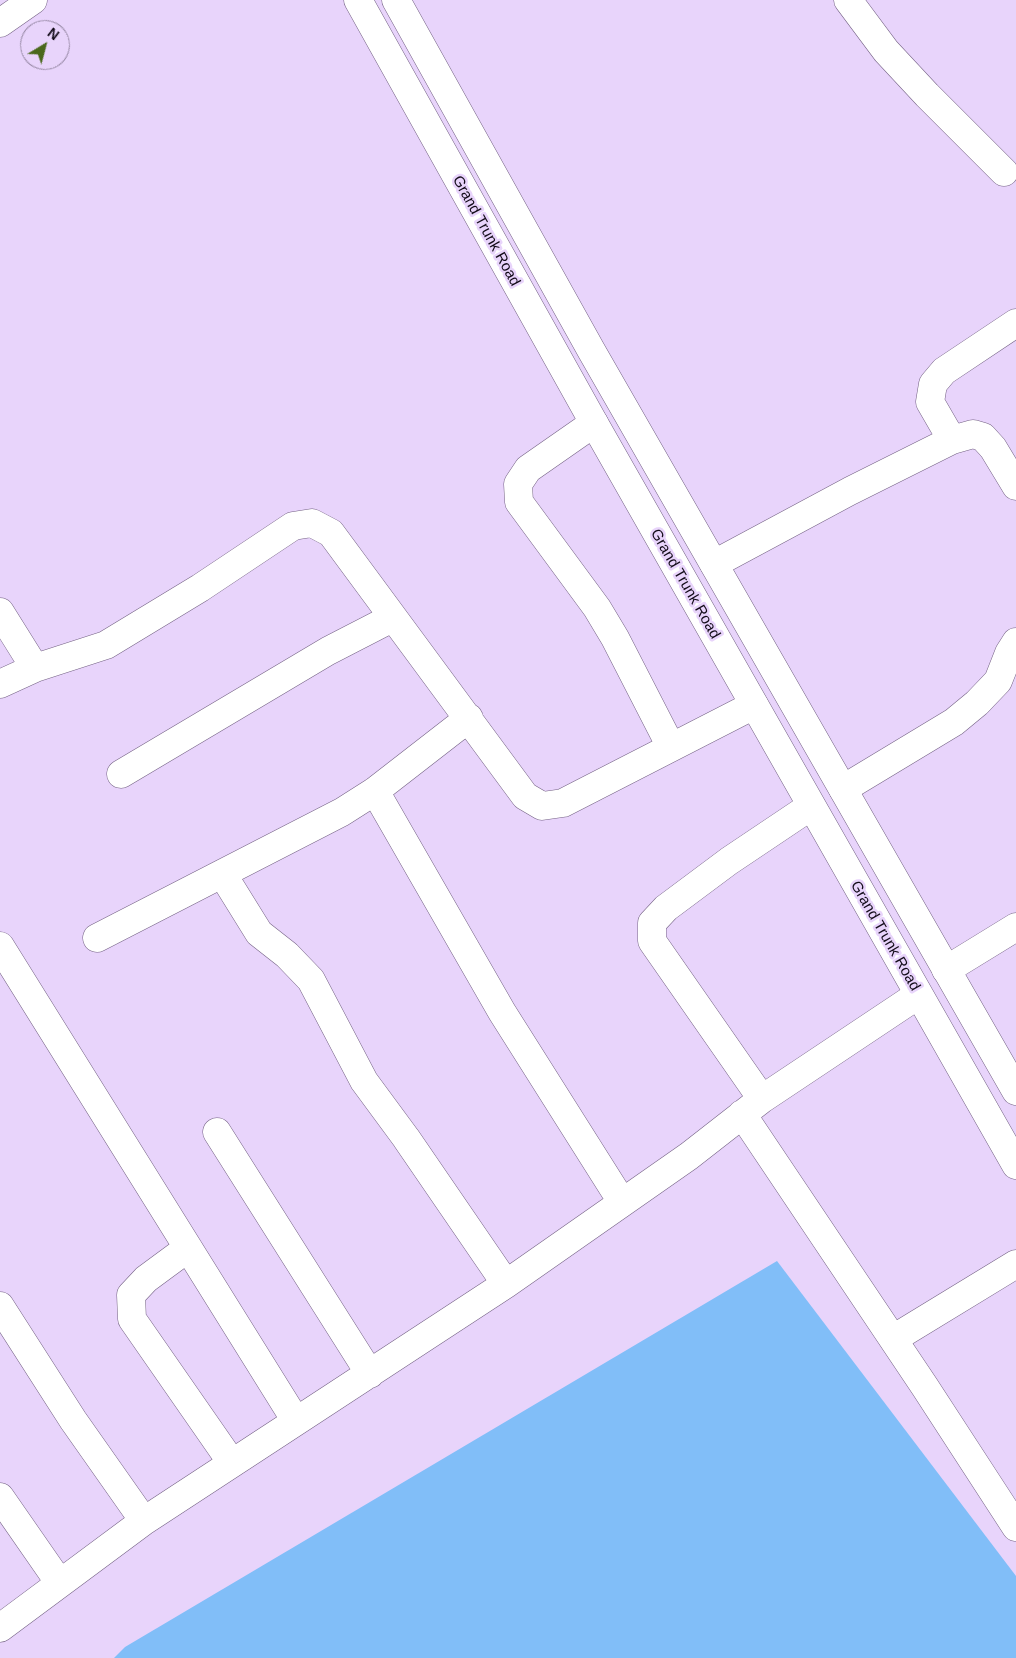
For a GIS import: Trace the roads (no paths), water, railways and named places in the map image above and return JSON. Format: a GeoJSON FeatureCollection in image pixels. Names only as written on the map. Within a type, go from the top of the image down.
{"type":"FeatureCollection","features":[{"type":"Feature","properties":{"kind":"street"},"geometry":{"type":"LineString","coordinates":[[0,24],[33,0]]}},
{"type":"Feature","properties":{"kind":"street","name":"Grand Trunk Road"},"geometry":{"type":"LineString","coordinates":[[358,0],[594,423],[1016,1165]]}},
{"type":"Feature","properties":{"kind":"street"},"geometry":{"type":"LineString","coordinates":[[396,0],[591,350],[1016,1091]]}},
{"type":"Feature","properties":{"kind":"street"},"geometry":{"type":"LineString","coordinates":[[848,0],[904,70],[1004,172]]}},
{"type":"Feature","properties":{"kind":"street"},"geometry":{"type":"LineString","coordinates":[[952,440],[930,402],[933,384],[944,372],[1016,323]]}},
{"type":"Feature","properties":{"kind":"street"},"geometry":{"type":"LineString","coordinates":[[594,423],[528,468],[518,484],[519,502],[597,608],[615,638],[671,747]]}},
{"type":"Feature","properties":{"kind":"street"},"geometry":{"type":"LineString","coordinates":[[714,564],[850,491],[952,440],[973,434],[983,437],[993,448],[1016,486]]}},
{"type":"Feature","properties":{"kind":"street"},"geometry":{"type":"LineString","coordinates":[[0,684],[35,668],[106,645],[200,588],[293,526],[312,523],[331,534],[525,796],[542,806],[563,803],[754,705]]}},
{"type":"Feature","properties":{"kind":"street"},"geometry":{"type":"LineString","coordinates":[[0,612],[35,668]]}},
{"type":"Feature","properties":{"kind":"street"},"geometry":{"type":"LineString","coordinates":[[121,774],[328,651],[392,618]]}},
{"type":"Feature","properties":{"kind":"street"},"geometry":{"type":"LineString","coordinates":[[843,789],[954,722],[977,703],[998,681],[1009,653],[1016,642]]}},
{"type":"Feature","properties":{"kind":"street"},"geometry":{"type":"LineString","coordinates":[[97,938],[223,875],[342,812],[375,791],[469,718]]}},
{"type":"Feature","properties":{"kind":"street"},"geometry":{"type":"LineString","coordinates":[[375,791],[502,1012],[622,1202]]}},
{"type":"Feature","properties":{"kind":"street"},"geometry":{"type":"LineString","coordinates":[[811,806],[666,908],[652,923],[652,941],[893,1339],[1016,1527]]}},
{"type":"Feature","properties":{"kind":"street"},"geometry":{"type":"LineString","coordinates":[[858,889],[890,872]]}},
{"type":"Feature","properties":{"kind":"street"},"geometry":{"type":"LineString","coordinates":[[223,875],[259,933],[287,955],[310,980],[364,1081],[406,1138],[506,1284]]}},
{"type":"Feature","properties":{"kind":"street"},"geometry":{"type":"LineString","coordinates":[[946,970],[1016,927]]}},
{"type":"Feature","properties":{"kind":"street"},"geometry":{"type":"LineString","coordinates":[[0,946],[296,1421]]}},
{"type":"Feature","properties":{"kind":"street"},"geometry":{"type":"LineString","coordinates":[[0,1628],[144,1520],[506,1284],[689,1156],[752,1107],[918,995]]}},
{"type":"Feature","properties":{"kind":"street"},"geometry":{"type":"LineString","coordinates":[[217,1132],[370,1374]]}},
{"type":"Feature","properties":{"kind":"street"},"geometry":{"type":"LineString","coordinates":[[188,1248],[146,1279],[131,1295],[132,1319],[232,1463]]}},
{"type":"Feature","properties":{"kind":"street"},"geometry":{"type":"LineString","coordinates":[[893,1339],[1016,1264]]}},
{"type":"Feature","properties":{"kind":"street"},"geometry":{"type":"LineString","coordinates":[[0,1306],[73,1420],[144,1520]]}},
{"type":"Feature","properties":{"kind":"street"},"geometry":{"type":"LineString","coordinates":[[0,1497],[59,1582]]}},
{"type":"Feature","properties":{"kind":"water"},"geometry":{"type":"Polygon","coordinates":[[[777,1261],[1016,1576],[1016,1658],[114,1658],[125,1647],[777,1261]]]}}]}
